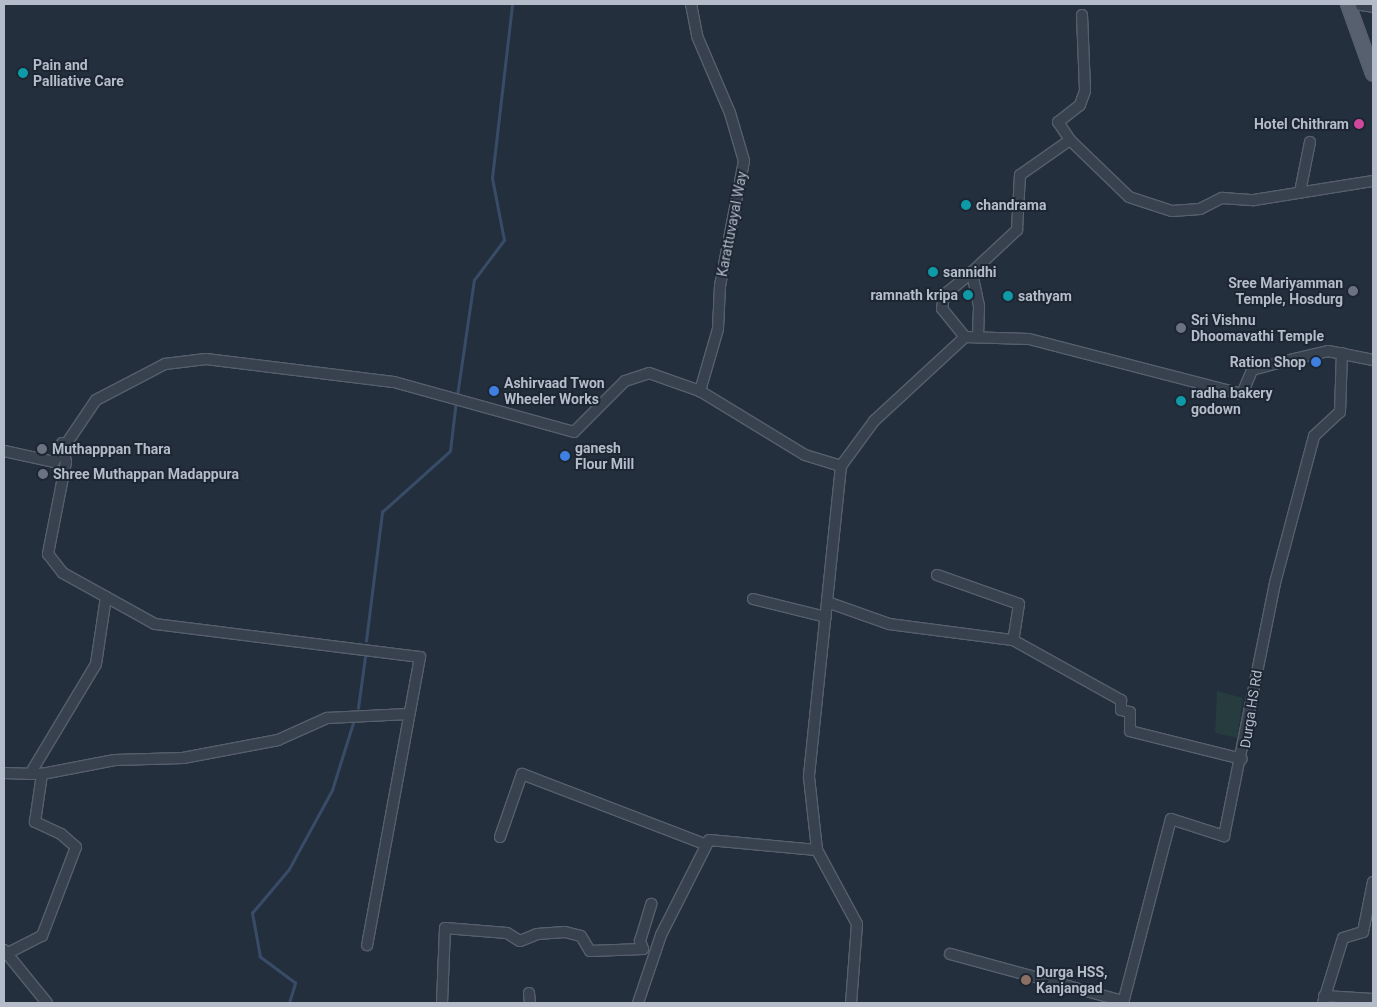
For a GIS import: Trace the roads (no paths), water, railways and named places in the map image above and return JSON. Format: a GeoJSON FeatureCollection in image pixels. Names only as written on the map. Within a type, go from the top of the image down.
{"type":"FeatureCollection","features":[{"type":"Feature","properties":{"kind":"main road"},"geometry":{"type":"LineString","coordinates":[[1348,4],[1373,74]]}},
{"type":"Feature","properties":{"kind":"street","name":"Karattuvayal Way"},"geometry":{"type":"LineString","coordinates":[[691,4],[697,36],[730,113],[744,161],[720,286],[718,329],[700,391]]}},
{"type":"Feature","properties":{"kind":"street"},"geometry":{"type":"LineString","coordinates":[[1355,4],[1373,7]]}},
{"type":"Feature","properties":{"kind":"street"},"geometry":{"type":"LineString","coordinates":[[1082,15],[1085,91],[1080,105],[1058,122],[1070,140],[1129,197],[1172,211],[1200,209],[1222,198],[1254,200],[1373,181]]}},
{"type":"Feature","properties":{"kind":"street"},"geometry":{"type":"LineString","coordinates":[[965,337],[942,309],[944,295],[1017,230],[1020,175],[1070,140]]}},
{"type":"Feature","properties":{"kind":"street"},"geometry":{"type":"LineString","coordinates":[[1300,192],[1310,142]]}},
{"type":"Feature","properties":{"kind":"street"},"geometry":{"type":"LineString","coordinates":[[972,272],[979,306],[978,336]]}},
{"type":"Feature","properties":{"kind":"street"},"geometry":{"type":"LineString","coordinates":[[851,1003],[857,924],[817,850],[808,777],[842,466],[874,421],[965,337],[978,336],[1029,340],[1242,394],[1252,370],[1328,351],[1373,360]]}},
{"type":"Feature","properties":{"kind":"street","name":"Durga HS Rd"},"geometry":{"type":"LineString","coordinates":[[1123,1002],[1170,819],[1224,836],[1242,759],[1273,593],[1314,436],[1340,412],[1342,353]]}},
{"type":"Feature","properties":{"kind":"street"},"geometry":{"type":"LineString","coordinates":[[4,451],[54,462],[62,443],[96,400],[165,364],[206,360],[394,382],[574,432],[625,381],[649,373],[700,391],[805,455],[842,466]]}},
{"type":"Feature","properties":{"kind":"street"},"geometry":{"type":"LineString","coordinates":[[62,443],[66,462],[48,554],[62,573],[155,624],[420,657],[367,945]]}},
{"type":"Feature","properties":{"kind":"street"},"geometry":{"type":"LineString","coordinates":[[937,575],[1019,604],[1012,640]]}},
{"type":"Feature","properties":{"kind":"street"},"geometry":{"type":"LineString","coordinates":[[30,774],[96,664],[106,597]]}},
{"type":"Feature","properties":{"kind":"street"},"geometry":{"type":"LineString","coordinates":[[753,598],[826,617]]}},
{"type":"Feature","properties":{"kind":"street"},"geometry":{"type":"LineString","coordinates":[[827,602],[888,624],[1012,640],[1121,700],[1121,710],[1130,712],[1130,731],[1242,759]]}},
{"type":"Feature","properties":{"kind":"street"},"geometry":{"type":"LineString","coordinates":[[4,773],[42,774],[115,760],[183,758],[278,740],[327,718],[408,714]]}},
{"type":"Feature","properties":{"kind":"street"},"geometry":{"type":"LineString","coordinates":[[42,774],[35,822],[61,834],[76,848],[42,936],[7,951],[47,1003]]}},
{"type":"Feature","properties":{"kind":"street"},"geometry":{"type":"LineString","coordinates":[[500,837],[522,774],[704,844]]}},
{"type":"Feature","properties":{"kind":"street"},"geometry":{"type":"LineString","coordinates":[[638,1003],[661,935],[704,844],[714,838],[817,850]]}},
{"type":"Feature","properties":{"kind":"street"},"geometry":{"type":"LineString","coordinates":[[1373,882],[1363,932],[1344,938],[1323,1000],[1373,999]]}},
{"type":"Feature","properties":{"kind":"street"},"geometry":{"type":"LineString","coordinates":[[442,1003],[445,928],[508,933],[520,942],[537,934],[565,932],[580,936],[590,951],[643,949],[640,941],[651,904]]}},
{"type":"Feature","properties":{"kind":"street"},"geometry":{"type":"LineString","coordinates":[[950,954],[1123,1002]]}},
{"type":"Feature","properties":{"kind":"waterway"},"geometry":{"type":"LineString","coordinates":[[457,396],[474,280],[504,240],[492,178],[512,4]]}},
{"type":"Feature","properties":{"kind":"waterway"},"geometry":{"type":"LineString","coordinates":[[366,641],[382,512],[450,451],[456,401]]}},
{"type":"Feature","properties":{"kind":"waterway"},"geometry":{"type":"LineString","coordinates":[[358,708],[365,657]]}},
{"type":"Feature","properties":{"kind":"waterway"},"geometry":{"type":"LineString","coordinates":[[289,1003],[295,983],[260,957],[252,913],[289,869],[332,790],[353,723]]}},
{"type":"Feature","properties":{"kind":"place","name":"Pain and Palliative Care"},"geometry":{"type":"Point","coordinates":[23,73]}},
{"type":"Feature","properties":{"kind":"place","name":"Hotel Chithram"},"geometry":{"type":"Point","coordinates":[1359,124]}},
{"type":"Feature","properties":{"kind":"place","name":"chandrama"},"geometry":{"type":"Point","coordinates":[966,205]}},
{"type":"Feature","properties":{"kind":"place","name":"sannidhi"},"geometry":{"type":"Point","coordinates":[933,272]}},
{"type":"Feature","properties":{"kind":"place","name":"Sree Mariyamman Temple, Hosdurg"},"geometry":{"type":"Point","coordinates":[1353,291]}},
{"type":"Feature","properties":{"kind":"place","name":"ramnath kripa"},"geometry":{"type":"Point","coordinates":[968,295]}},
{"type":"Feature","properties":{"kind":"place","name":"sathyam"},"geometry":{"type":"Point","coordinates":[1008,296]}},
{"type":"Feature","properties":{"kind":"place","name":"Sri Vishnu Dhoomavathi Temple"},"geometry":{"type":"Point","coordinates":[1181,328]}},
{"type":"Feature","properties":{"kind":"place","name":"Ration Shop"},"geometry":{"type":"Point","coordinates":[1316,362]}},
{"type":"Feature","properties":{"kind":"place","name":"Ashirvaad Twon Wheeler Works"},"geometry":{"type":"Point","coordinates":[494,391]}},
{"type":"Feature","properties":{"kind":"place","name":"radha bakery godown"},"geometry":{"type":"Point","coordinates":[1181,401]}},
{"type":"Feature","properties":{"kind":"place","name":"Muthapppan Thara"},"geometry":{"type":"Point","coordinates":[42,449]}},
{"type":"Feature","properties":{"kind":"place","name":"ganesh Flour Mill"},"geometry":{"type":"Point","coordinates":[565,456]}},
{"type":"Feature","properties":{"kind":"place","name":"Shree Muthappan Madappura"},"geometry":{"type":"Point","coordinates":[43,474]}},
{"type":"Feature","properties":{"kind":"place","name":"Durga HSS, Kanjangad"},"geometry":{"type":"Point","coordinates":[1026,980]}}]}
